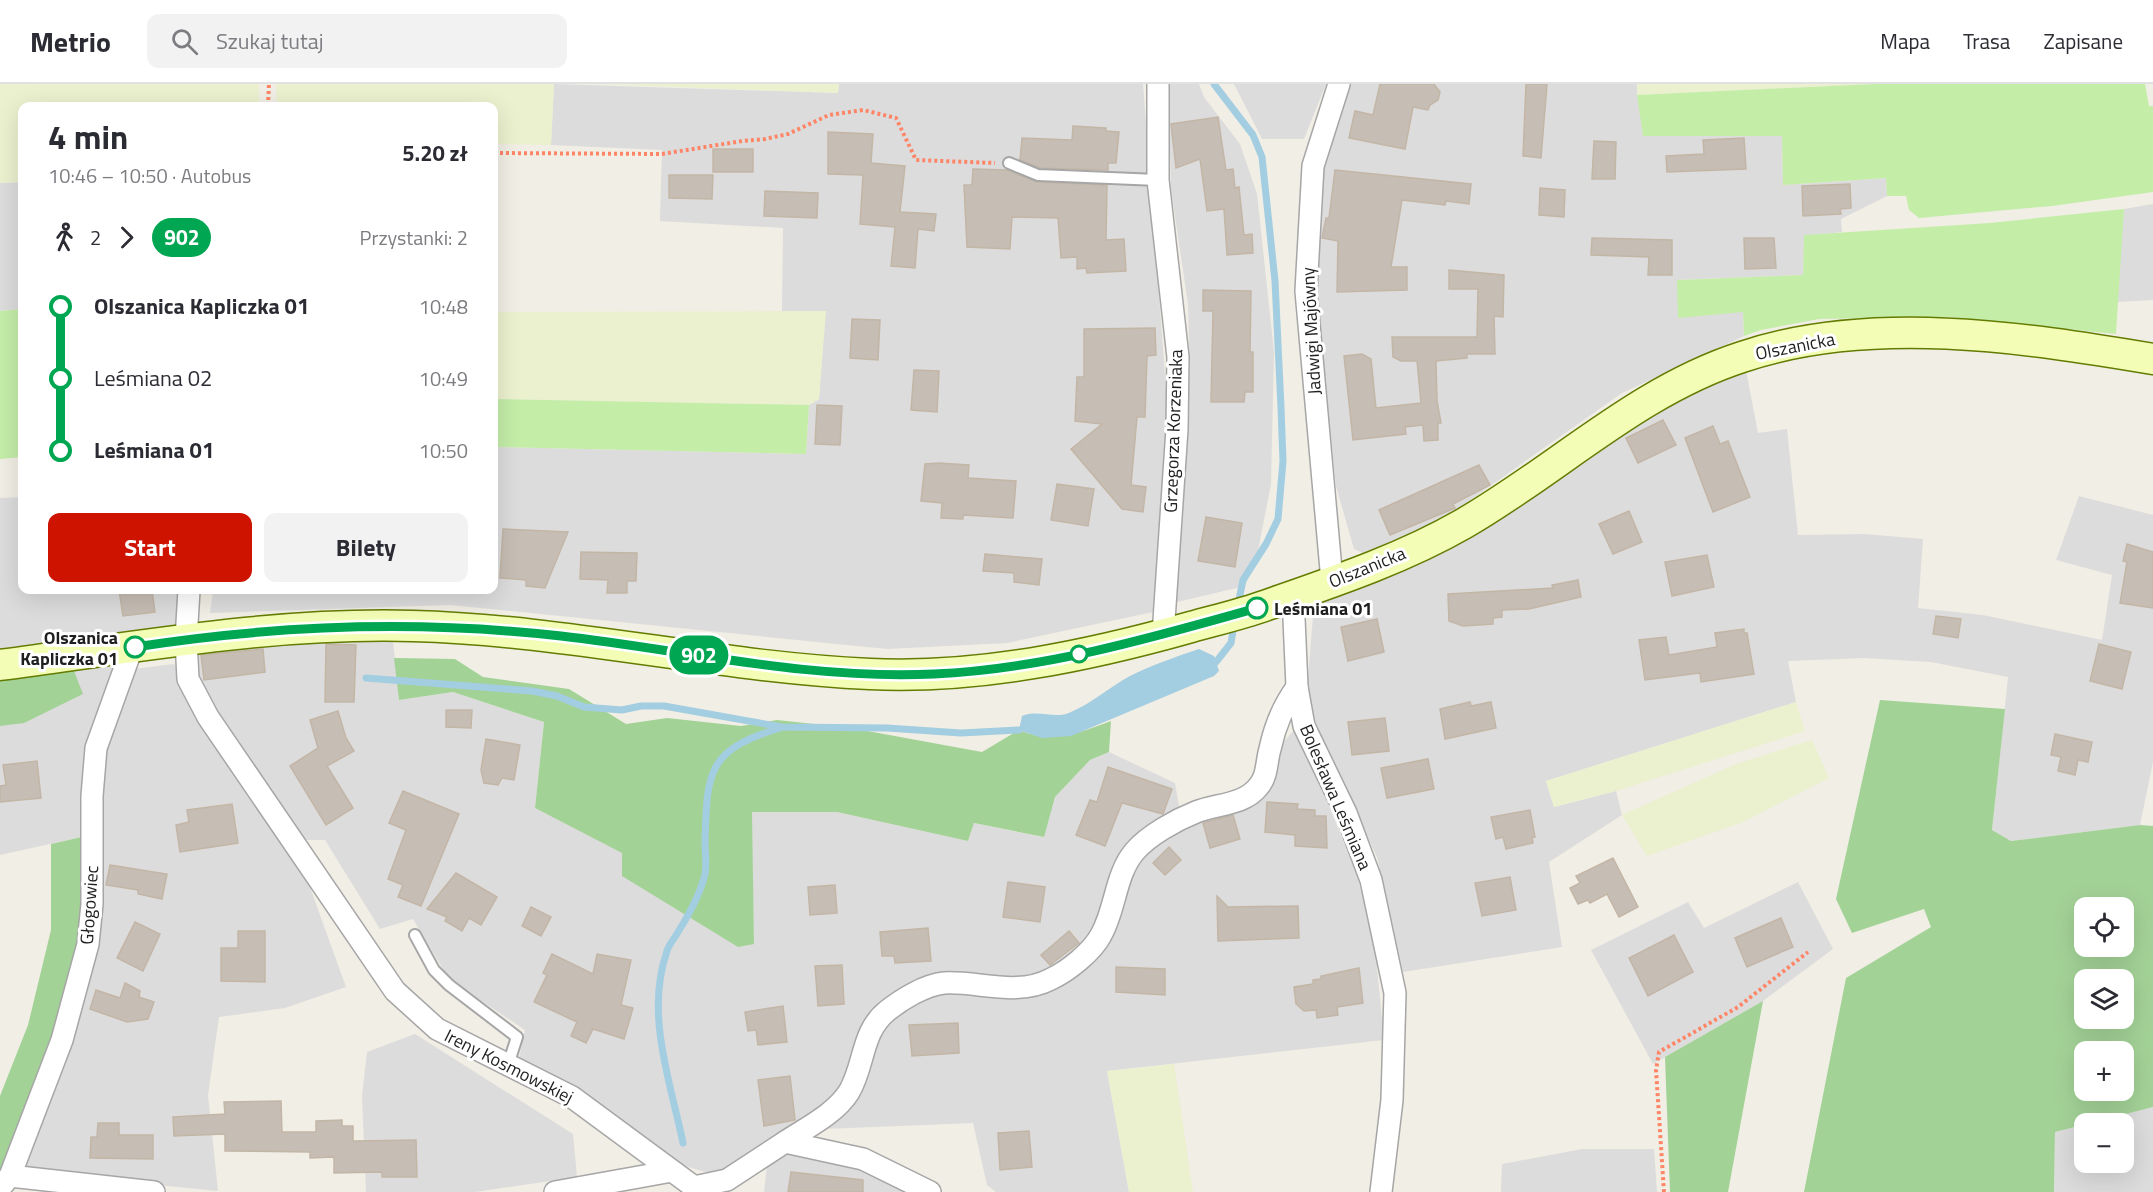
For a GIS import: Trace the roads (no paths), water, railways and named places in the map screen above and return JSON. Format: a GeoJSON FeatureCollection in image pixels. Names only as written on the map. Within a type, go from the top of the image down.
{"type":"FeatureCollection","features":[{"type":"Feature","properties":{"kind":"street","name":"Grzegorza Korzeniaka"},"geometry":{"type":"LineString","coordinates":[[1158,84],[1158,180],[1178,357],[1177,429],[1163,635]]}},
{"type":"Feature","properties":{"kind":"street","name":"Jadwigi Majówny"},"geometry":{"type":"LineString","coordinates":[[1332,581],[1306,291],[1313,166],[1339,84]]}},
{"type":"Feature","properties":{"kind":"street","name":"Olszanicka"},"geometry":{"type":"LineString","coordinates":[[0,665],[186,640],[326,628],[407,626],[561,636],[820,671],[934,674],[988,669],[1090,653],[1223,618],[1293,596],[1426,544],[1466,522],[1628,413],[1705,371],[1753,353],[1792,343],[1846,336],[1904,334],[2021,340],[2153,359]]}},
{"type":"Feature","properties":{"kind":"street","name":"Ireny Kosmowskiej"},"geometry":{"type":"LineString","coordinates":[[189,594],[186,640],[188,679],[208,717],[395,991],[437,1029],[572,1097],[694,1187],[727,1180],[842,1101],[855,1077],[867,1039],[876,1023],[887,1011],[913,994],[941,983],[1024,987],[1051,980],[1084,954],[1101,935],[1126,866],[1136,850],[1177,821],[1251,794],[1258,788],[1267,768],[1269,750],[1282,707],[1297,687]]}},
{"type":"Feature","properties":{"kind":"street","name":"Bolesława Leśmiana"},"geometry":{"type":"LineString","coordinates":[[1293,596],[1297,687],[1304,726],[1346,813],[1371,880],[1395,993],[1392,1100],[1381,1192]]}},
{"type":"Feature","properties":{"kind":"street","name":"Głogowiec"},"geometry":{"type":"LineString","coordinates":[[5,1182],[62,1040],[88,944],[92,904],[92,796],[96,748],[123,679],[132,648]]}},
{"type":"Feature","properties":{"kind":"street"},"geometry":{"type":"LineString","coordinates":[[785,1142],[862,1159],[930,1192]]}},
{"type":"Feature","properties":{"kind":"street"},"geometry":{"type":"LineString","coordinates":[[555,1192],[672,1171]]}},
{"type":"Feature","properties":{"kind":"street"},"geometry":{"type":"LineString","coordinates":[[5,1182],[154,1192]]}},
{"type":"Feature","properties":{"kind":"lane"},"geometry":{"type":"LineString","coordinates":[[1010,163],[1038,175],[1158,180]]}},
{"type":"Feature","properties":{"kind":"lane"},"geometry":{"type":"LineString","coordinates":[[415,935],[434,970],[449,985],[517,1037],[508,1065]]}},
{"type":"Feature","properties":{"kind":"water"},"geometry":{"type":"Polygon","coordinates":[[[1199,649],[1214,656],[1219,671],[1214,676],[1071,736],[1042,738],[1019,730],[1022,716],[1028,714],[1059,715],[1071,712],[1130,676],[1199,649]]]}},
{"type":"Feature","properties":{"kind":"waterway"},"geometry":{"type":"LineString","coordinates":[[1214,84],[1253,135],[1262,157],[1275,281],[1281,408],[1283,461],[1278,519],[1266,544],[1243,580],[1238,605]]}},
{"type":"Feature","properties":{"kind":"waterway"},"geometry":{"type":"LineString","coordinates":[[1216,662],[1231,643],[1234,625]]}},
{"type":"Feature","properties":{"kind":"waterway"},"geometry":{"type":"LineString","coordinates":[[366,678],[532,691],[557,696],[584,707],[622,710],[641,706],[664,706],[782,727],[887,728],[961,733],[1019,730]]}},
{"type":"Feature","properties":{"kind":"waterway"},"geometry":{"type":"LineString","coordinates":[[683,1143],[662,1047],[658,999],[661,975],[668,948],[687,918],[705,874],[707,798],[710,781],[716,767],[725,755],[738,745],[780,728]]}},
{"type":"Feature","properties":{"kind":"place","name":"Leśmiana 01"},"geometry":{"type":"Point","coordinates":[1257,608]}},
{"type":"Feature","properties":{"kind":"place","name":"Olszanica Kapliczka 01"},"geometry":{"type":"Point","coordinates":[135,647]}}]}
